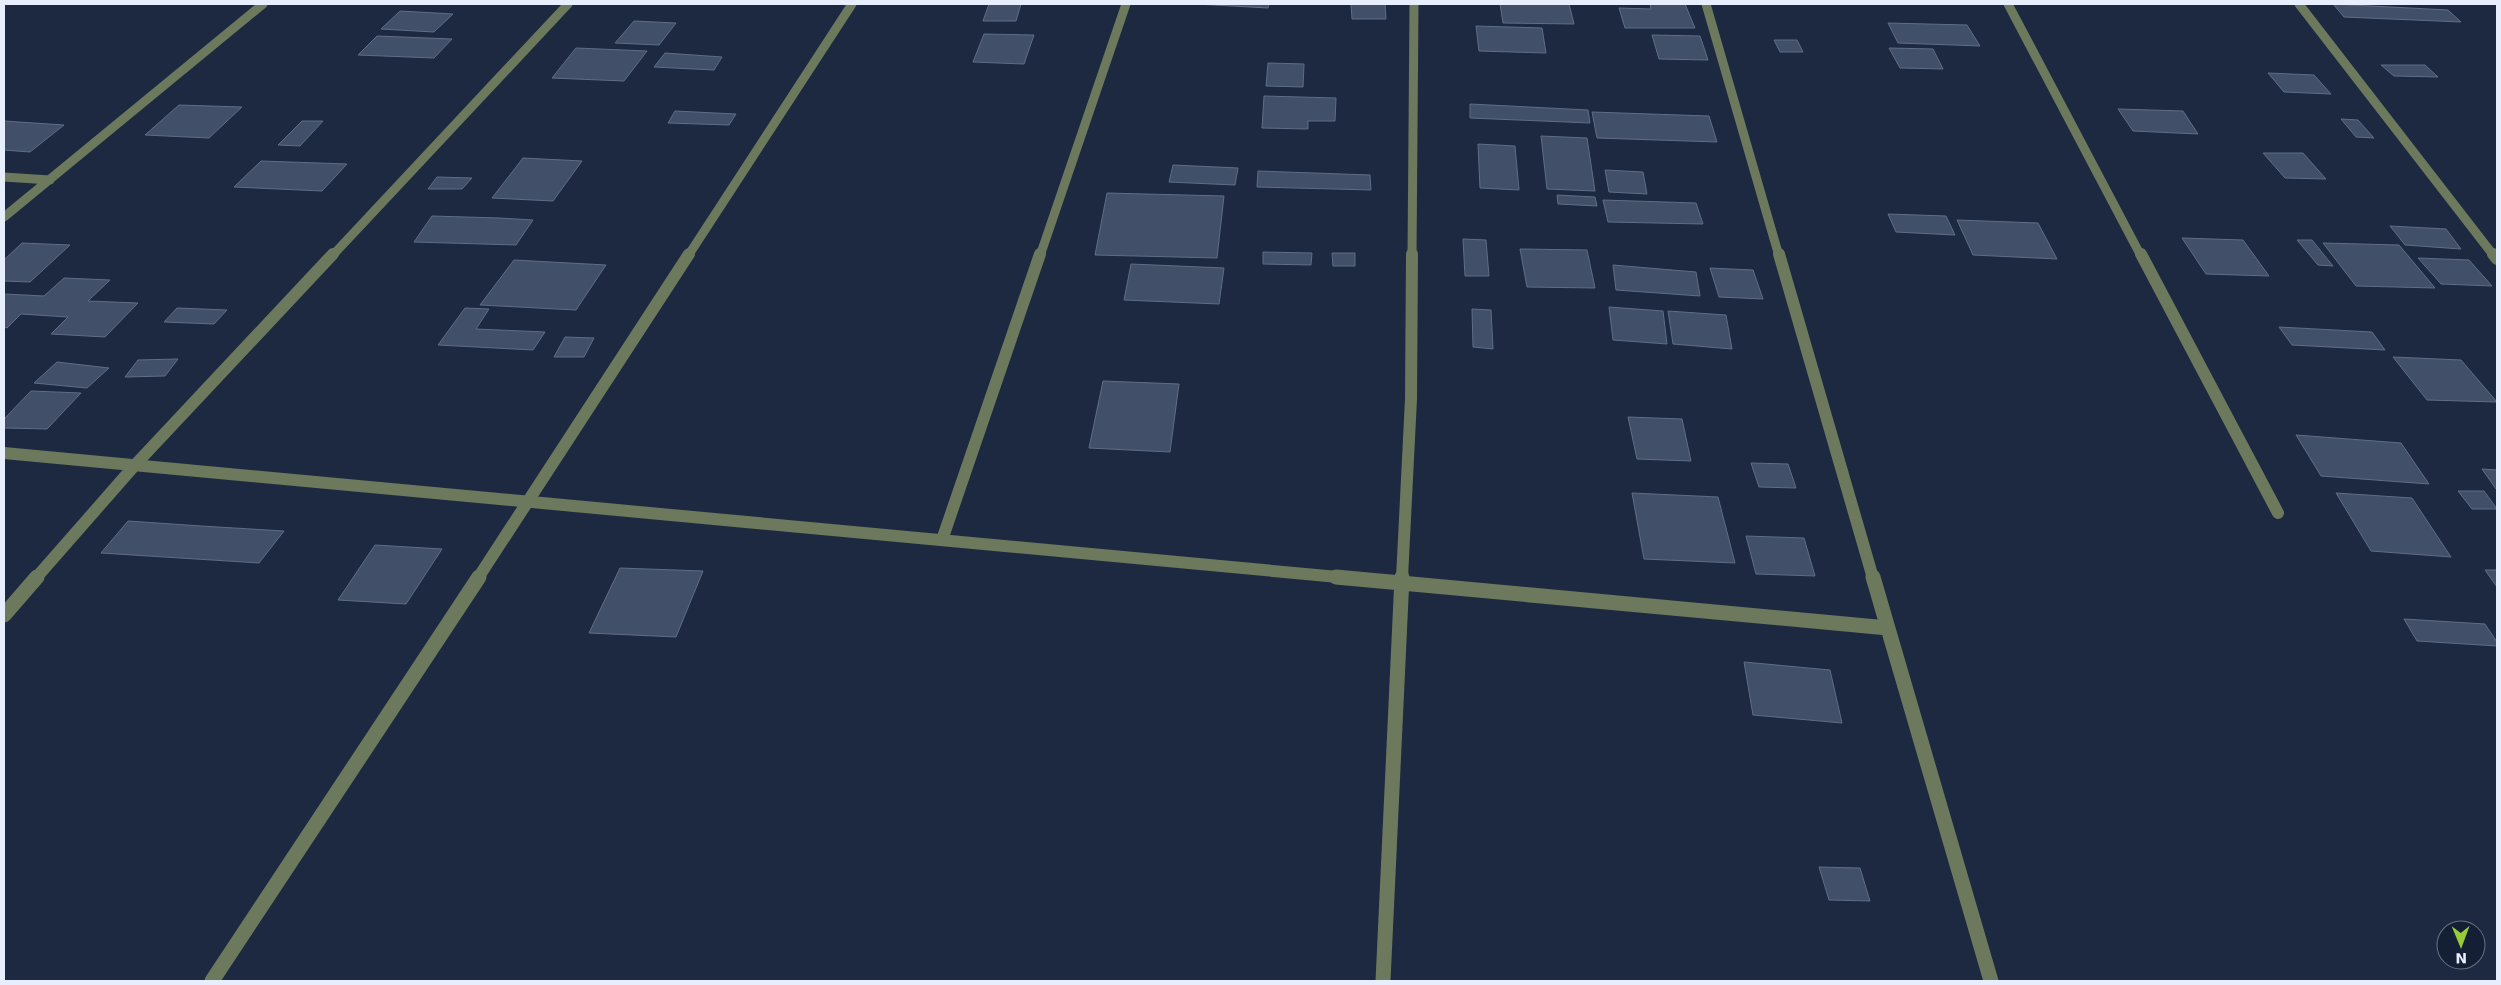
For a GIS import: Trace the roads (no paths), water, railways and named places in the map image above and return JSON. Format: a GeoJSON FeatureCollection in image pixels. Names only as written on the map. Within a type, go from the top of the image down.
{"type":"FeatureCollection","features":[{"type":"Feature","properties":{"kind":"street"},"geometry":{"type":"LineString","coordinates":[[4,217],[263,4]]}},
{"type":"Feature","properties":{"kind":"street"},"geometry":{"type":"LineString","coordinates":[[4,615],[135,465],[568,4]]}},
{"type":"Feature","properties":{"kind":"street"},"geometry":{"type":"LineString","coordinates":[[212,981],[528,502],[852,4]]}},
{"type":"Feature","properties":{"kind":"street"},"geometry":{"type":"LineString","coordinates":[[942,540],[1126,4]]}},
{"type":"Feature","properties":{"kind":"street"},"geometry":{"type":"LineString","coordinates":[[1383,981],[1410,399],[1414,4]]}},
{"type":"Feature","properties":{"kind":"street"},"geometry":{"type":"LineString","coordinates":[[1706,4],[1991,981]]}},
{"type":"Feature","properties":{"kind":"street"},"geometry":{"type":"LineString","coordinates":[[2008,4],[2278,513]]}},
{"type":"Feature","properties":{"kind":"street"},"geometry":{"type":"LineString","coordinates":[[2299,4],[2497,259]]}},
{"type":"Feature","properties":{"kind":"street"},"geometry":{"type":"LineString","coordinates":[[4,177],[50,180]]}},
{"type":"Feature","properties":{"kind":"street"},"geometry":{"type":"LineString","coordinates":[[4,453],[1888,628]]}}]}
